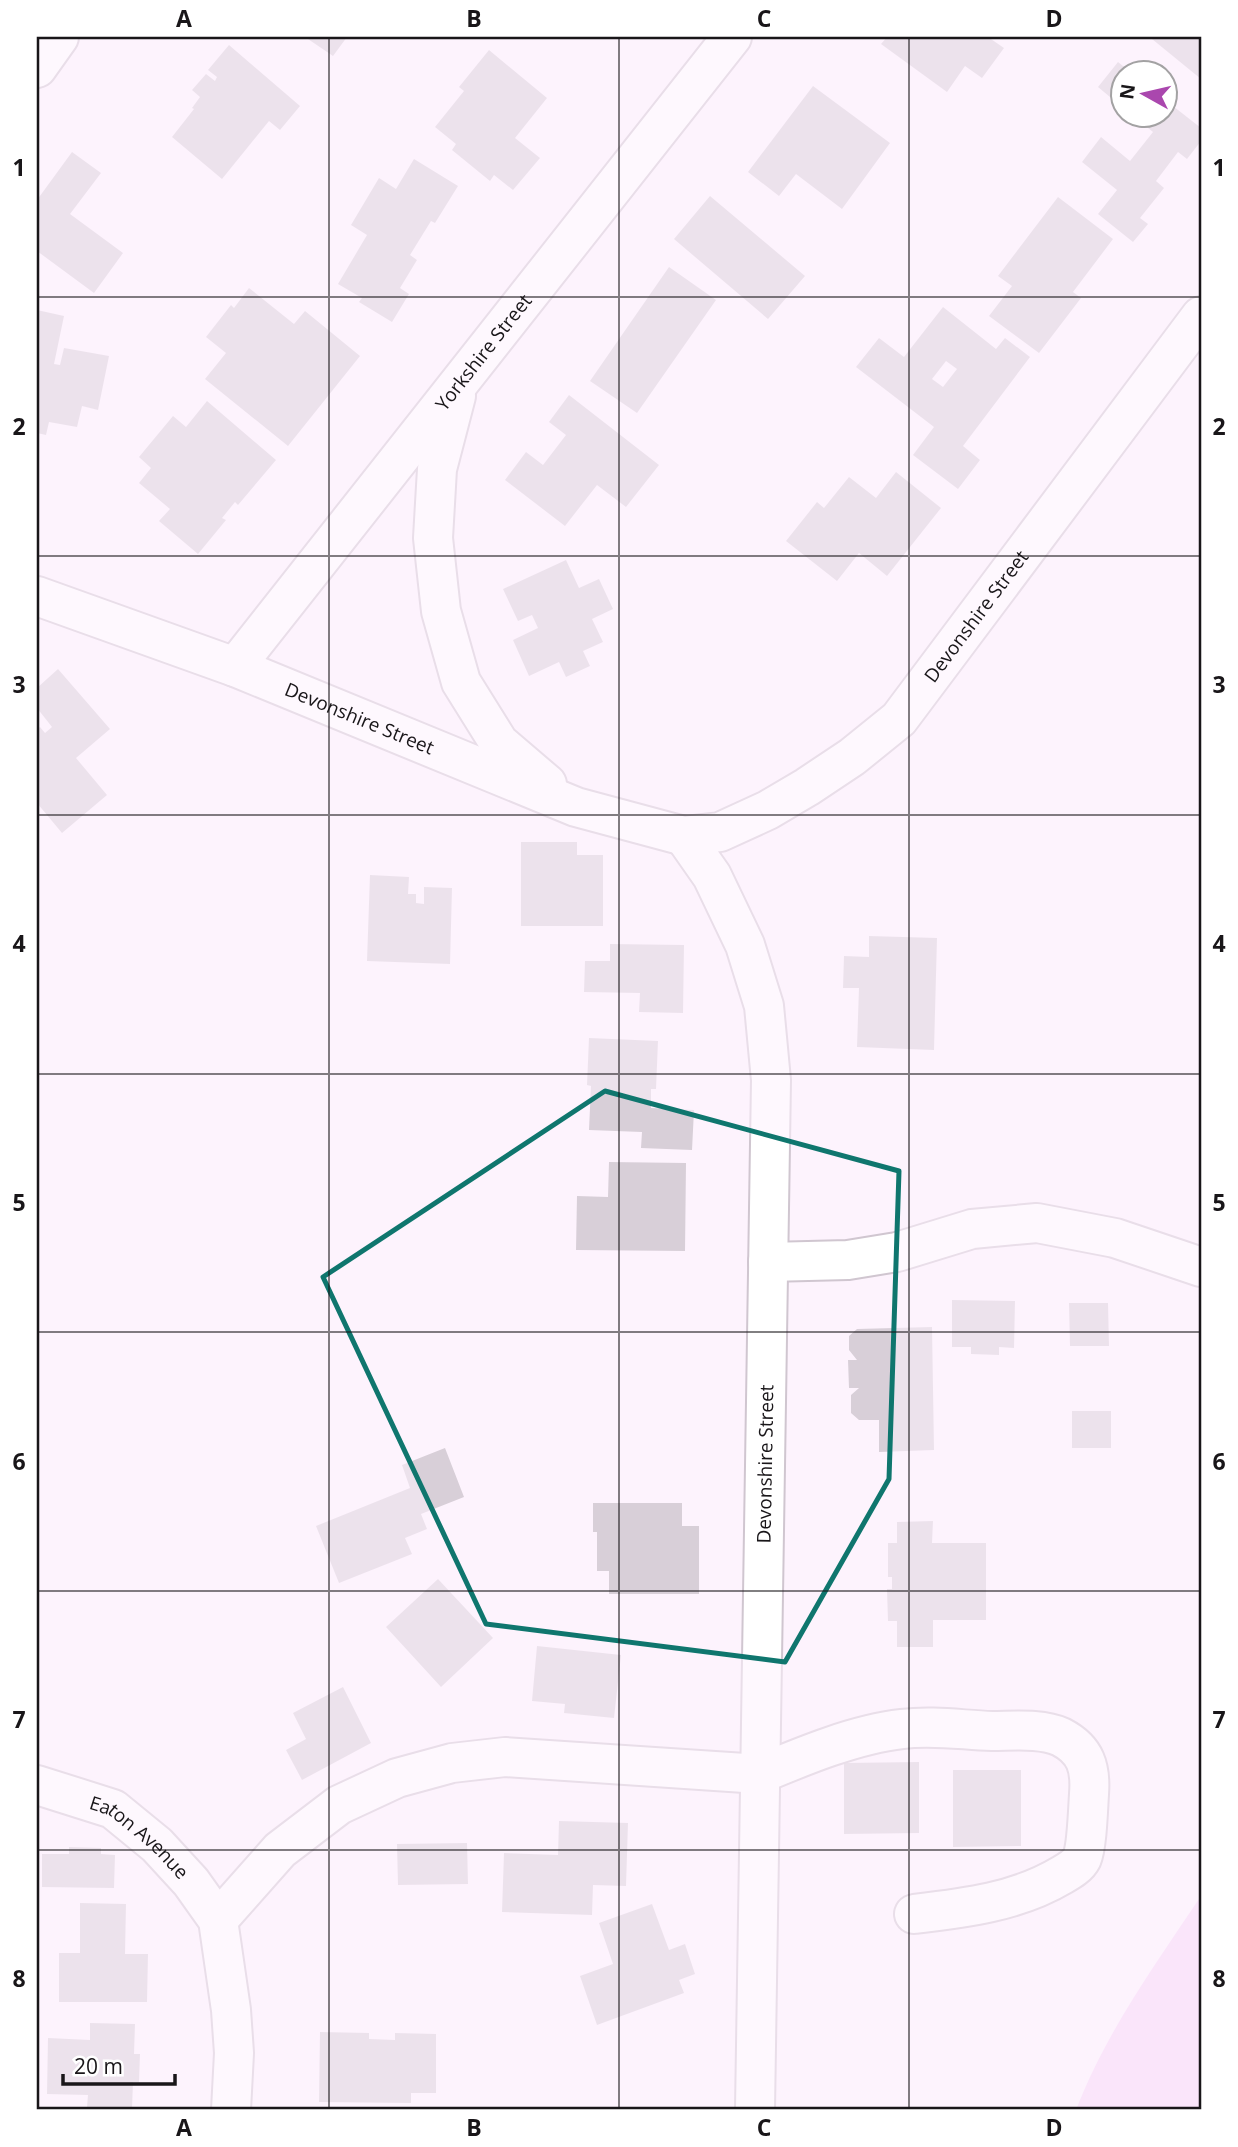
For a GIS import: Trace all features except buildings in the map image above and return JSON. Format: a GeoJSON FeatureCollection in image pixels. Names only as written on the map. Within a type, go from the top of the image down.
{"type":"FeatureCollection","features":[{"type":"Feature","properties":{"kind":"street"},"geometry":{"type":"LineString","coordinates":[[37,68],[59,37]]}},
{"type":"Feature","properties":{"kind":"street","name":"Yorkshire Street"},"geometry":{"type":"LineString","coordinates":[[235,667],[732,37]]}},
{"type":"Feature","properties":{"kind":"street","name":"Devonshire Street"},"geometry":{"type":"LineString","coordinates":[[37,596],[235,667],[576,807],[684,836],[720,832],[768,810],[807,787],[852,757],[898,719],[1201,316]]}},
{"type":"Feature","properties":{"kind":"street"},"geometry":{"type":"LineString","coordinates":[[460,383],[437,469],[433,538],[441,611],[461,682],[499,743],[576,807]]}},
{"type":"Feature","properties":{"kind":"street","name":"Devonshire Street"},"geometry":{"type":"LineString","coordinates":[[684,836],[712,876],[745,945],[764,1006],[771,1080],[755,2110]]}},
{"type":"Feature","properties":{"kind":"street"},"geometry":{"type":"LineString","coordinates":[[768,1262],[848,1260],[897,1252],[972,1229],[1037,1223],[1115,1238],[1201,1267]]}},
{"type":"Feature","properties":{"kind":"street"},"geometry":{"type":"LineString","coordinates":[[230,2110],[234,2053],[232,2010],[218,1920],[280,1850],[339,1805],[397,1778],[452,1763],[505,1758],[760,1774],[841,1744],[900,1729],[938,1727],[990,1731],[1028,1730],[1059,1736],[1077,1748],[1089,1766],[1089,1791],[1082,1858],[1073,1869],[1031,1892],[978,1906],[914,1914]]}},
{"type":"Feature","properties":{"kind":"street","name":"Eaton Avenue"},"geometry":{"type":"LineString","coordinates":[[37,1785],[113,1809],[158,1845],[191,1882],[218,1920]]}},
{"type":"Feature","properties":{"kind":"highlighted area"},"geometry":{"type":"Polygon","coordinates":[[[605,1091],[899,1171],[889,1479],[785,1662],[486,1624],[323,1277],[605,1091]]]}},
{"type":"Feature","properties":{"kind":"shaded area"},"geometry":{"type":"Polygon","coordinates":[[[1201,1896],[1201,2110],[1076,2110],[1117,2026],[1201,1896]]]}}]}
